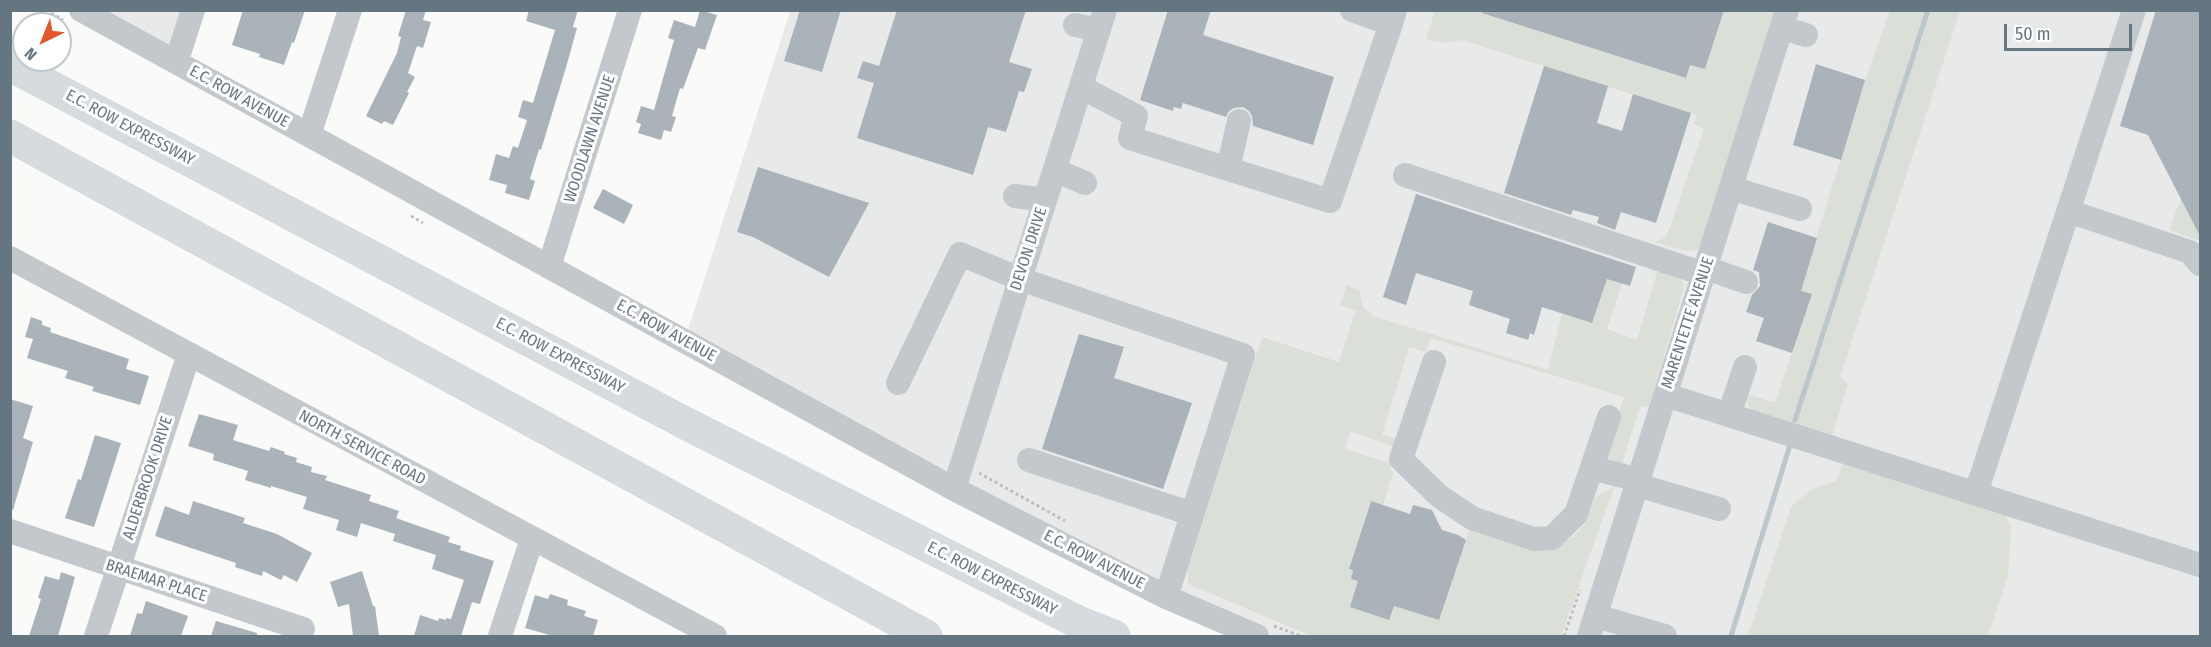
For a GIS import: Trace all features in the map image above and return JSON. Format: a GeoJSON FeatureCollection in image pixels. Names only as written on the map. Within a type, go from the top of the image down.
{"type":"FeatureCollection","features":[{"type":"Feature","properties":{"kind":"highway","name":"E.C. ROW EXPRESSWAY"},"geometry":{"type":"LineString","coordinates":[[10,65],[685,423],[1076,621],[1114,636]]}},
{"type":"Feature","properties":{"kind":"highway"},"geometry":{"type":"LineString","coordinates":[[10,136],[926,636]]}},
{"type":"Feature","properties":{"kind":"street","name":"E.C. ROW AVENUE"},"geometry":{"type":"LineString","coordinates":[[81,10],[954,489],[1166,597],[1257,636]]}},
{"type":"Feature","properties":{"kind":"street"},"geometry":{"type":"LineString","coordinates":[[176,62],[193,10]]}},
{"type":"Feature","properties":{"kind":"street"},"geometry":{"type":"LineString","coordinates":[[309,135],[350,10]]}},
{"type":"Feature","properties":{"kind":"street","name":"WOODLAWN AVENUE"},"geometry":{"type":"LineString","coordinates":[[549,267],[630,10]]}},
{"type":"Feature","properties":{"kind":"street"},"geometry":{"type":"LineString","coordinates":[[1081,87],[1136,116],[1130,138],[1330,201],[1393,17],[1352,10]]}},
{"type":"Feature","properties":{"kind":"street"},"geometry":{"type":"LineString","coordinates":[[1976,493],[2134,10]]}},
{"type":"Feature","properties":{"kind":"street"},"geometry":{"type":"LineString","coordinates":[[1785,19],[1806,35]]}},
{"type":"Feature","properties":{"kind":"street","name":"MARENTETTE AVENUE"},"geometry":{"type":"LineString","coordinates":[[1593,626],[1785,19]]}},
{"type":"Feature","properties":{"kind":"street"},"geometry":{"type":"LineString","coordinates":[[1075,25],[1102,20]]}},
{"type":"Feature","properties":{"kind":"street","name":"DEVON DRIVE"},"geometry":{"type":"LineString","coordinates":[[954,489],[1102,20]]}},
{"type":"Feature","properties":{"kind":"street"},"geometry":{"type":"LineString","coordinates":[[1228,169],[1239,121]]}},
{"type":"Feature","properties":{"kind":"street"},"geometry":{"type":"LineString","coordinates":[[1055,170],[1086,183]]}},
{"type":"Feature","properties":{"kind":"street"},"geometry":{"type":"LineString","coordinates":[[1405,175],[1746,282]]}},
{"type":"Feature","properties":{"kind":"street"},"geometry":{"type":"LineString","coordinates":[[1731,188],[1800,209]]}},
{"type":"Feature","properties":{"kind":"street"},"geometry":{"type":"LineString","coordinates":[[1015,196],[1045,200]]}},
{"type":"Feature","properties":{"kind":"street"},"geometry":{"type":"LineString","coordinates":[[2068,212],[2190,252],[2200,264]]}},
{"type":"Feature","properties":{"kind":"street"},"geometry":{"type":"LineString","coordinates":[[898,383],[960,254],[1020,279],[1243,355],[1166,597]]}},
{"type":"Feature","properties":{"kind":"street","name":"NORTH SERVICE ROAD"},"geometry":{"type":"LineString","coordinates":[[11,262],[189,354],[715,636]]}},
{"type":"Feature","properties":{"kind":"street","name":"ALDERBROOK DRIVE"},"geometry":{"type":"LineString","coordinates":[[96,636],[189,354]]}},
{"type":"Feature","properties":{"kind":"street"},"geometry":{"type":"LineString","coordinates":[[1434,362],[1401,459],[1439,496],[1472,518],[1534,539],[1552,538],[1576,514],[1609,417]]}},
{"type":"Feature","properties":{"kind":"street"},"geometry":{"type":"LineString","coordinates":[[1729,415],[1745,367]]}},
{"type":"Feature","properties":{"kind":"street"},"geometry":{"type":"LineString","coordinates":[[1666,395],[2200,565]]}},
{"type":"Feature","properties":{"kind":"street"},"geometry":{"type":"LineString","coordinates":[[1029,460],[1192,514]]}},
{"type":"Feature","properties":{"kind":"street"},"geometry":{"type":"LineString","coordinates":[[1592,468],[1719,509]]}},
{"type":"Feature","properties":{"kind":"street","name":"BRAEMAR PLACE"},"geometry":{"type":"LineString","coordinates":[[10,531],[302,633]]}},
{"type":"Feature","properties":{"kind":"street"},"geometry":{"type":"LineString","coordinates":[[500,636],[532,539]]}},
{"type":"Feature","properties":{"kind":"street"},"geometry":{"type":"LineString","coordinates":[[1593,626],[1665,636]]}},
{"type":"Feature","properties":{"kind":"path"},"geometry":{"type":"LineString","coordinates":[[975,471],[1070,523]]}},
{"type":"Feature","properties":{"kind":"shaded area"},"geometry":{"type":"Polygon","coordinates":[[[98,11],[205,11],[191,57],[98,11]]]}},
{"type":"Feature","properties":{"kind":"shaded area"},"geometry":{"type":"Polygon","coordinates":[[[790,11],[1779,11],[1580,636],[1274,636],[1215,613],[989,500],[687,333],[790,11]]]}},
{"type":"Feature","properties":{"kind":"shaded area"},"geometry":{"type":"Polygon","coordinates":[[[1435,11],[1503,11],[1500,19],[1686,78],[1690,65],[1705,69],[1724,11],[1779,11],[1704,249],[1687,251],[1654,242],[1665,238],[1670,227],[1704,129],[1694,124],[1697,115],[1462,40],[1445,43],[1426,39],[1435,11]]]}},
{"type":"Feature","properties":{"kind":"shaded area"},"geometry":{"type":"Polygon","coordinates":[[[1797,11],[2200,11],[2200,636],[1599,636],[1797,11]]]}},
{"type":"Feature","properties":{"kind":"shaded area"},"geometry":{"type":"Polygon","coordinates":[[[1890,11],[1960,11],[1840,377],[1848,384],[1832,436],[1752,412],[1746,400],[1747,394],[1775,403],[1811,295],[1800,291],[1865,80],[1890,11]]]}},
{"type":"Feature","properties":{"kind":"shaded area"},"geometry":{"type":"Polygon","coordinates":[[[2181,198],[2200,236],[2200,241],[2169,230],[2181,198]]]}},
{"type":"Feature","properties":{"kind":"shaded area"},"geometry":{"type":"Polygon","coordinates":[[[1658,269],[1679,274],[1684,287],[1649,407],[1640,406],[1622,464],[1619,465],[1605,456],[1624,397],[1431,338],[1426,352],[1409,347],[1382,435],[1398,439],[1394,447],[1350,431],[1345,449],[1389,463],[1393,473],[1383,505],[1370,501],[1349,569],[1353,570],[1351,579],[1358,581],[1389,619],[1394,606],[1439,620],[1471,525],[1564,542],[1574,536],[1585,523],[1596,497],[1614,487],[1561,636],[1312,636],[1188,584],[1188,569],[1262,337],[1339,362],[1356,310],[1340,305],[1347,285],[1359,290],[1363,307],[1373,316],[1548,370],[1562,313],[1592,323],[1607,279],[1622,284],[1607,329],[1637,340],[1658,269]]]}},
{"type":"Feature","properties":{"kind":"shaded area"},"geometry":{"type":"Polygon","coordinates":[[[1844,460],[2004,513],[2011,526],[2008,576],[1988,636],[1748,636],[1791,507],[1809,491],[1837,480],[1844,460]]]}},
{"type":"Feature","properties":{"kind":"building"},"geometry":{"type":"Polygon","coordinates":[[[243,10],[305,10],[284,65],[232,45],[243,10]]]}},
{"type":"Feature","properties":{"kind":"building"},"geometry":{"type":"Polygon","coordinates":[[[406,10],[426,10],[423,20],[431,22],[423,48],[417,46],[408,73],[415,77],[407,92],[409,93],[393,125],[384,121],[382,124],[366,116],[397,53],[401,37],[398,36],[406,10]]]}},
{"type":"Feature","properties":{"kind":"building"},"geometry":{"type":"Polygon","coordinates":[[[529,10],[578,10],[573,27],[577,28],[567,64],[530,179],[535,181],[529,200],[505,193],[507,185],[489,180],[496,154],[509,158],[513,146],[518,148],[527,120],[518,117],[523,100],[533,103],[555,30],[526,21],[529,10]]]}},
{"type":"Feature","properties":{"kind":"building"},"geometry":{"type":"Polygon","coordinates":[[[700,10],[717,15],[705,50],[698,48],[683,89],[680,88],[672,116],[676,117],[671,132],[664,130],[661,140],[638,133],[641,124],[636,122],[641,106],[654,110],[674,40],[668,38],[674,20],[695,27],[700,10]]]}},
{"type":"Feature","properties":{"kind":"building"},"geometry":{"type":"Polygon","coordinates":[[[800,10],[841,10],[822,72],[784,61],[800,10]]]}},
{"type":"Feature","properties":{"kind":"building"},"geometry":{"type":"Polygon","coordinates":[[[897,10],[1026,10],[1009,62],[1032,69],[1024,92],[1019,91],[1006,132],[988,127],[973,175],[857,138],[874,83],[857,78],[863,61],[879,66],[897,10]]]}},
{"type":"Feature","properties":{"kind":"building"},"geometry":{"type":"Polygon","coordinates":[[[1168,10],[1211,10],[1203,35],[1334,77],[1313,145],[1253,126],[1252,116],[1243,107],[1234,108],[1226,117],[1183,103],[1181,109],[1174,107],[1173,111],[1140,100],[1168,10]]]}},
{"type":"Feature","properties":{"kind":"building"},"geometry":{"type":"Polygon","coordinates":[[[1482,10],[1724,10],[1705,69],[1690,65],[1686,78],[1482,13],[1482,10]]]}},
{"type":"Feature","properties":{"kind":"building"},"geometry":{"type":"Polygon","coordinates":[[[2156,10],[2200,10],[2200,236],[2148,135],[2120,126],[2156,10]]]}},
{"type":"Feature","properties":{"kind":"building"},"geometry":{"type":"Polygon","coordinates":[[[1816,64],[1865,80],[1841,160],[1793,145],[1816,64]]]}},
{"type":"Feature","properties":{"kind":"building"},"geometry":{"type":"Polygon","coordinates":[[[1544,66],[1608,86],[1597,123],[1622,131],[1633,94],[1691,113],[1656,223],[1621,212],[1615,230],[1597,223],[1599,217],[1573,210],[1571,215],[1504,193],[1544,66]]]}},
{"type":"Feature","properties":{"kind":"building"},"geometry":{"type":"Polygon","coordinates":[[[758,167],[869,203],[829,277],[753,237],[737,232],[758,167]]]}},
{"type":"Feature","properties":{"kind":"building"},"geometry":{"type":"Polygon","coordinates":[[[603,189],[633,205],[624,224],[593,208],[603,189]]]}},
{"type":"Feature","properties":{"kind":"building"},"geometry":{"type":"Polygon","coordinates":[[[1416,194],[1636,267],[1630,286],[1607,279],[1592,323],[1542,307],[1534,335],[1530,333],[1528,340],[1506,333],[1510,319],[1469,305],[1473,291],[1416,273],[1406,305],[1383,297],[1416,194]]]}},
{"type":"Feature","properties":{"kind":"building"},"geometry":{"type":"Polygon","coordinates":[[[1768,222],[1817,238],[1801,291],[1812,294],[1792,353],[1756,341],[1764,318],[1746,312],[1752,295],[1760,286],[1759,272],[1753,270],[1768,222]]]}},
{"type":"Feature","properties":{"kind":"building"},"geometry":{"type":"Polygon","coordinates":[[[31,317],[51,328],[50,332],[129,359],[126,369],[149,376],[140,405],[92,391],[94,387],[65,378],[68,371],[27,358],[33,339],[25,337],[31,317]]]}},
{"type":"Feature","properties":{"kind":"building"},"geometry":{"type":"Polygon","coordinates":[[[1079,334],[1124,347],[1114,378],[1192,403],[1163,489],[1042,449],[1079,334]]]}},
{"type":"Feature","properties":{"kind":"building"},"geometry":{"type":"Polygon","coordinates":[[[10,399],[33,406],[23,438],[33,442],[13,510],[10,509],[10,399]]]}},
{"type":"Feature","properties":{"kind":"building"},"geometry":{"type":"Polygon","coordinates":[[[199,414],[238,425],[233,440],[269,451],[271,447],[285,452],[284,454],[297,458],[296,462],[312,467],[311,472],[327,476],[325,480],[371,495],[369,501],[399,511],[396,518],[450,537],[448,542],[461,546],[460,550],[494,561],[480,604],[472,602],[461,636],[414,636],[420,615],[438,621],[439,618],[451,619],[464,580],[432,569],[436,555],[393,541],[395,534],[361,523],[357,537],[336,530],[339,520],[303,509],[307,497],[245,480],[248,471],[213,460],[214,454],[188,446],[199,414]]]}},
{"type":"Feature","properties":{"kind":"building"},"geometry":{"type":"Polygon","coordinates":[[[95,435],[121,443],[94,527],[65,518],[78,479],[81,480],[95,435]]]}},
{"type":"Feature","properties":{"kind":"building"},"geometry":{"type":"Polygon","coordinates":[[[193,501],[245,518],[243,523],[277,534],[312,553],[297,582],[284,575],[281,580],[263,571],[262,576],[235,567],[236,563],[155,536],[165,506],[189,515],[193,501]]]}},
{"type":"Feature","properties":{"kind":"building"},"geometry":{"type":"Polygon","coordinates":[[[1371,501],[1410,514],[1413,505],[1432,510],[1442,530],[1466,540],[1439,620],[1394,606],[1389,620],[1350,607],[1358,581],[1351,579],[1353,570],[1349,569],[1371,501]]]}},
{"type":"Feature","properties":{"kind":"building"},"geometry":{"type":"Polygon","coordinates":[[[362,571],[373,606],[375,606],[379,636],[353,636],[349,604],[338,607],[330,582],[362,571]]]}},
{"type":"Feature","properties":{"kind":"building"},"geometry":{"type":"Polygon","coordinates":[[[61,572],[75,577],[58,636],[29,636],[41,599],[38,598],[45,576],[59,580],[61,572]]]}},
{"type":"Feature","properties":{"kind":"building"},"geometry":{"type":"Polygon","coordinates":[[[550,594],[568,600],[567,605],[586,611],[584,616],[598,620],[593,636],[553,636],[525,628],[535,595],[548,599],[550,594]]]}},
{"type":"Feature","properties":{"kind":"building"},"geometry":{"type":"Polygon","coordinates":[[[146,601],[188,616],[181,636],[130,636],[137,613],[142,614],[146,601]]]}},
{"type":"Feature","properties":{"kind":"building"},"geometry":{"type":"Polygon","coordinates":[[[216,621],[257,633],[257,636],[211,636],[216,621]]]}},
{"type":"Feature","properties":{"kind":"waterway"},"geometry":{"type":"LineString","coordinates":[[1795,420],[1928,10]]}},
{"type":"Feature","properties":{"kind":"waterway"},"geometry":{"type":"LineString","coordinates":[[1731,636],[1790,445]]}}]}
